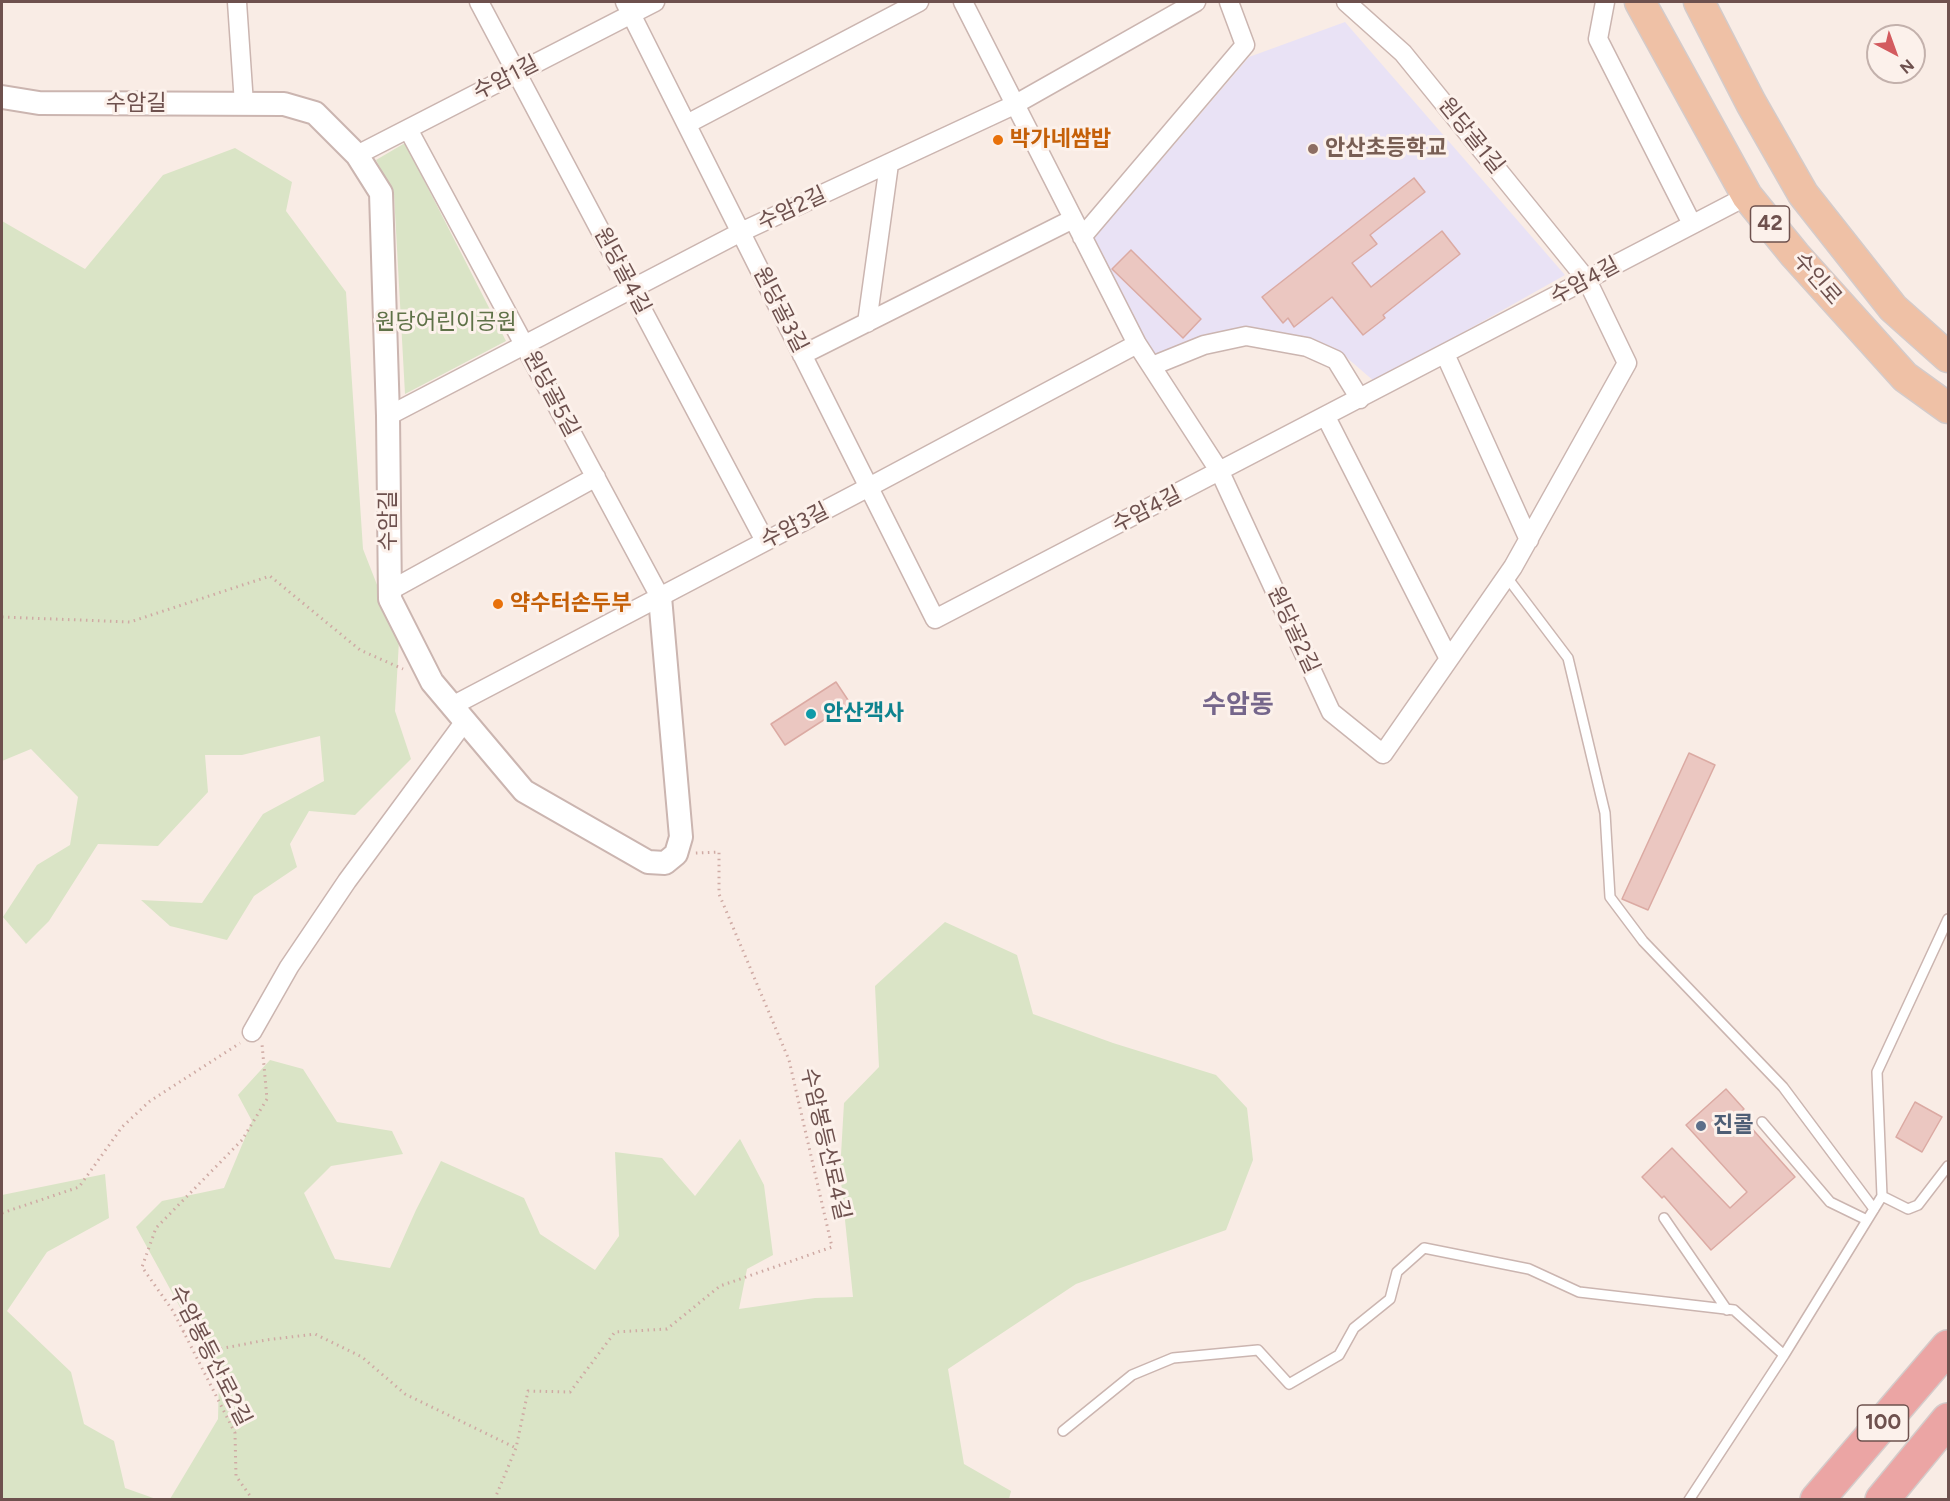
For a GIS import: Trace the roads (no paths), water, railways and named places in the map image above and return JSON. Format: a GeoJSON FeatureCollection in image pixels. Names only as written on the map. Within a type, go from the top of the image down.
{"type":"FeatureCollection","features":[{"type":"Feature","properties":{"kind":"highway","name":"100"},"geometry":{"type":"LineString","coordinates":[[1818,1500],[1948,1347]]}},
{"type":"Feature","properties":{"kind":"highway","name":"100"},"geometry":{"type":"LineString","coordinates":[[1882,1500],[1948,1420]]}},
{"type":"Feature","properties":{"kind":"main road","name":"수인로"},"geometry":{"type":"LineString","coordinates":[[1640,2],[1747,196],[1795,255],[1905,377],[1948,408]]}},
{"type":"Feature","properties":{"kind":"main road","name":"수인로"},"geometry":{"type":"LineString","coordinates":[[1699,2],[1750,103],[1803,194],[1893,308],[1948,357]]}},
{"type":"Feature","properties":{"kind":"street"},"geometry":{"type":"LineString","coordinates":[[237,2],[244,104]]}},
{"type":"Feature","properties":{"kind":"street","name":"원당골4길"},"geometry":{"type":"LineString","coordinates":[[479,2],[765,541]]}},
{"type":"Feature","properties":{"kind":"street","name":"수암1길"},"geometry":{"type":"LineString","coordinates":[[357,155],[517,73],[628,7],[655,2]]}},
{"type":"Feature","properties":{"kind":"street"},"geometry":{"type":"LineString","coordinates":[[687,124],[919,2]]}},
{"type":"Feature","properties":{"kind":"street","name":"원당골2길"},"geometry":{"type":"LineString","coordinates":[[963,2],[1137,344],[1220,472],[1331,712],[1383,754],[1529,540],[1627,363],[1587,280]]}},
{"type":"Feature","properties":{"kind":"street","name":"수암2길"},"geometry":{"type":"LineString","coordinates":[[388,416],[741,232],[1014,105],[1196,2]]}},
{"type":"Feature","properties":{"kind":"street"},"geometry":{"type":"LineString","coordinates":[[1082,237],[1245,45],[1229,2]]}},
{"type":"Feature","properties":{"kind":"street","name":"원당골1길"},"geometry":{"type":"LineString","coordinates":[[1346,2],[1403,53],[1587,280]]}},
{"type":"Feature","properties":{"kind":"street"},"geometry":{"type":"LineString","coordinates":[[1605,2],[1598,39],[1692,224]]}},
{"type":"Feature","properties":{"kind":"street","name":"원당골3길"},"geometry":{"type":"LineString","coordinates":[[628,7],[934,619]]}},
{"type":"Feature","properties":{"kind":"street","name":"수암길"},"geometry":{"type":"LineString","coordinates":[[2,97],[39,103],[284,104],[315,113],[357,155],[381,193],[388,416],[390,599],[432,682],[524,791],[648,862],[665,863],[676,854],[681,837],[660,597]]}},
{"type":"Feature","properties":{"kind":"street","name":"원당골5길"},"geometry":{"type":"LineString","coordinates":[[408,129],[660,597]]}},
{"type":"Feature","properties":{"kind":"street"},"geometry":{"type":"LineString","coordinates":[[867,322],[889,164]]}},
{"type":"Feature","properties":{"kind":"street","name":"수암4길"},"geometry":{"type":"LineString","coordinates":[[934,619],[1747,196]]}},
{"type":"Feature","properties":{"kind":"street"},"geometry":{"type":"LineString","coordinates":[[802,355],[1073,219]]}},
{"type":"Feature","properties":{"kind":"street"},"geometry":{"type":"LineString","coordinates":[[1152,366],[1204,345],[1246,336],[1308,347],[1336,360],[1360,399]]}},
{"type":"Feature","properties":{"kind":"street","name":"수암3길"},"geometry":{"type":"LineString","coordinates":[[458,713],[660,597],[1137,344]]}},
{"type":"Feature","properties":{"kind":"street"},"geometry":{"type":"LineString","coordinates":[[1445,354],[1529,540]]}},
{"type":"Feature","properties":{"kind":"street"},"geometry":{"type":"LineString","coordinates":[[1326,417],[1449,659]]}},
{"type":"Feature","properties":{"kind":"street"},"geometry":{"type":"LineString","coordinates":[[389,591],[596,477]]}},
{"type":"Feature","properties":{"kind":"street"},"geometry":{"type":"LineString","coordinates":[[256,1025],[289,967],[458,713]]}},
{"type":"Feature","properties":{"kind":"lane"},"geometry":{"type":"LineString","coordinates":[[1506,576],[1568,658],[1605,813],[1610,897],[1643,941],[1783,1087],[1874,1209]]}},
{"type":"Feature","properties":{"kind":"lane"},"geometry":{"type":"LineString","coordinates":[[1689,1500],[1784,1355],[1882,1196],[1877,1072],[1948,919]]}},
{"type":"Feature","properties":{"kind":"lane"},"geometry":{"type":"LineString","coordinates":[[1762,1122],[1830,1202],[1867,1220]]}},
{"type":"Feature","properties":{"kind":"lane"},"geometry":{"type":"LineString","coordinates":[[1882,1196],[1908,1209],[1918,1205],[1948,1166]]}},
{"type":"Feature","properties":{"kind":"lane"},"geometry":{"type":"LineString","coordinates":[[1664,1218],[1726,1310]]}},
{"type":"Feature","properties":{"kind":"lane"},"geometry":{"type":"LineString","coordinates":[[1063,1431],[1132,1375],[1173,1358],[1257,1350],[1288,1384],[1339,1355],[1354,1328],[1390,1299],[1397,1272],[1424,1248],[1529,1269],[1579,1292],[1734,1311],[1784,1355]]}},
{"type":"Feature","properties":{"kind":"place","name":"박가네쌈밥"},"geometry":{"type":"Point","coordinates":[998,140]}},
{"type":"Feature","properties":{"kind":"place","name":"안산초등학교"},"geometry":{"type":"Point","coordinates":[1313,149]}},
{"type":"Feature","properties":{"kind":"place","name":"약수터손두부"},"geometry":{"type":"Point","coordinates":[498,604]}},
{"type":"Feature","properties":{"kind":"place","name":"안산객사"},"geometry":{"type":"Point","coordinates":[811,714]}},
{"type":"Feature","properties":{"kind":"place","name":"진콜"},"geometry":{"type":"Point","coordinates":[1701,1126]}},
{"type":"Feature","properties":{"kind":"district","name":"수암동"},"geometry":{"type":"Point","coordinates":[1238,705]}},
{"type":"Feature","properties":{"kind":"park label","name":"원당어린이공원"},"geometry":{"type":"Point","coordinates":[446,323]}}]}
